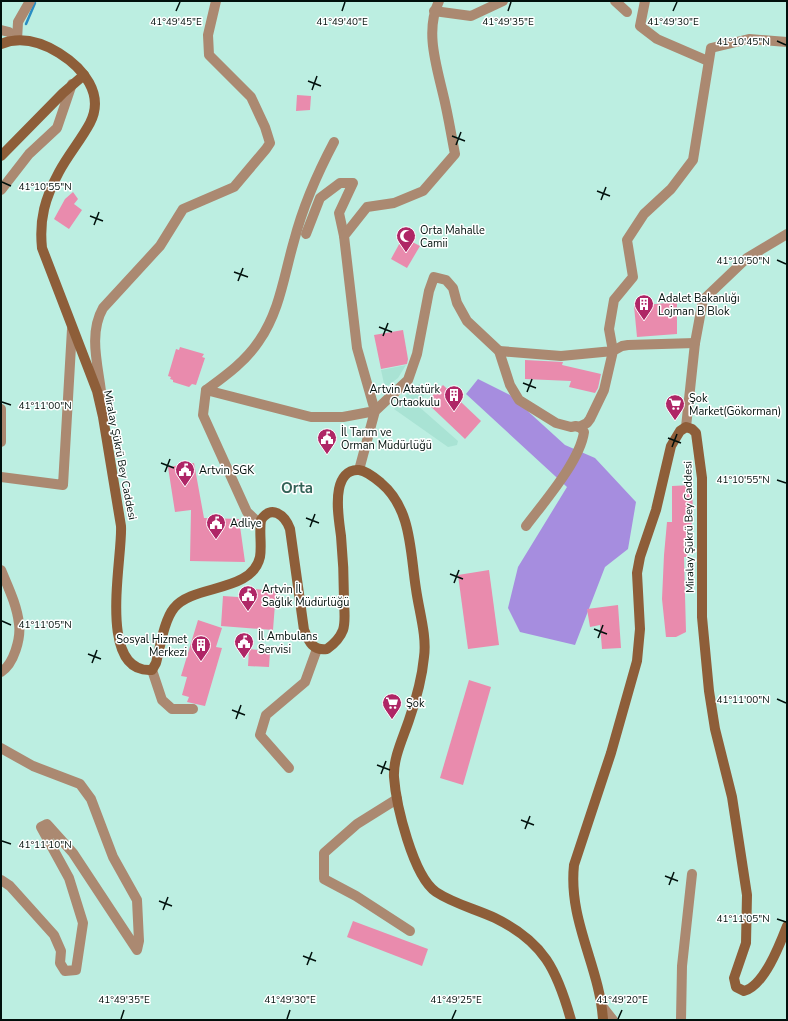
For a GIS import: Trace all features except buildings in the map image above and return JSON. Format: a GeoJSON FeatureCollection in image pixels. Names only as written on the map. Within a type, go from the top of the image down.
{"type":"FeatureCollection","features":[{"type":"Feature","properties":{"kind":"main road"},"geometry":{"type":"LineString","coordinates":[[1,44],[16,40]]}},
{"type":"Feature","properties":{"kind":"main road","name":"Miralay Şükrü Bey Caddesi"},"geometry":{"type":"LineString","coordinates":[[16,40],[30,41],[50,48],[68,60],[84,75],[92,86],[94,96],[91,121],[54,182],[44,209],[40,230],[42,248],[97,391],[103,417],[122,538],[115,596],[119,634],[125,654],[130,663],[143,670],[152,670]]}},
{"type":"Feature","properties":{"kind":"main road"},"geometry":{"type":"LineString","coordinates":[[1,156],[72,84],[84,75]]}},
{"type":"Feature","properties":{"kind":"main road","name":"Miralay Şükrü Bey Caddesi"},"geometry":{"type":"LineString","coordinates":[[603,1020],[602,1006],[578,917],[573,890],[574,865],[611,752],[637,662],[640,629],[637,573],[640,557],[656,510],[671,446],[680,430],[686,427],[692,429],[696,433],[702,478],[702,617],[709,691],[715,729],[734,809],[747,895],[746,943],[734,974],[734,982],[736,987],[744,991],[749,990],[758,981],[777,951],[787,926]]}},
{"type":"Feature","properties":{"kind":"main road"},"geometry":{"type":"LineString","coordinates":[[152,670],[156,663],[169,617],[178,603],[242,579],[252,572],[260,557],[260,524],[264,516],[269,512],[275,512],[284,517],[288,523],[293,543],[301,620],[307,638],[317,649],[327,649],[334,645],[344,627],[344,567],[338,496],[342,478],[359,470],[369,474],[385,486],[399,503],[409,538],[424,645],[424,654],[416,696],[395,765],[394,775],[397,799],[412,854],[419,869],[430,886],[436,892],[449,899],[496,918],[540,950],[559,979],[571,1020]]}},
{"type":"Feature","properties":{"kind":"street"},"geometry":{"type":"LineString","coordinates":[[16,40],[18,22],[30,1]]}},
{"type":"Feature","properties":{"kind":"street"},"geometry":{"type":"LineString","coordinates":[[103,417],[95,342],[98,317],[103,308],[160,246],[183,209],[234,187],[270,143],[252,97],[210,55],[208,35],[216,1]]}},
{"type":"Feature","properties":{"kind":"street"},"geometry":{"type":"LineString","coordinates":[[344,236],[367,207],[394,203],[423,191],[455,154],[444,95],[432,53],[434,12],[439,1]]}},
{"type":"Feature","properties":{"kind":"street"},"geometry":{"type":"LineString","coordinates":[[434,12],[471,16],[503,1]]}},
{"type":"Feature","properties":{"kind":"street"},"geometry":{"type":"LineString","coordinates":[[615,1],[627,12]]}},
{"type":"Feature","properties":{"kind":"street"},"geometry":{"type":"LineString","coordinates":[[645,1],[640,26],[657,39],[708,61]]}},
{"type":"Feature","properties":{"kind":"street"},"geometry":{"type":"LineString","coordinates":[[1,30],[9,32],[16,40]]}},
{"type":"Feature","properties":{"kind":"street"},"geometry":{"type":"LineString","coordinates":[[579,427],[587,423],[590,419],[604,390],[613,351],[609,328],[614,300],[633,277],[627,240],[644,214],[670,189],[693,160],[710,48],[749,39],[787,42]]}},
{"type":"Feature","properties":{"kind":"street"},"geometry":{"type":"LineString","coordinates":[[1,190],[29,154],[57,128],[72,84]]}},
{"type":"Feature","properties":{"kind":"street"},"geometry":{"type":"LineString","coordinates":[[260,524],[247,512],[203,414],[206,390],[237,367],[246,357],[259,341],[277,308],[294,240],[311,188],[334,142]]}},
{"type":"Feature","properties":{"kind":"street"},"geometry":{"type":"LineString","coordinates":[[306,234],[320,198],[340,183],[353,183],[339,213],[344,236],[357,348],[375,410],[359,470]]}},
{"type":"Feature","properties":{"kind":"street"},"geometry":{"type":"LineString","coordinates":[[686,427],[695,343],[704,300],[747,258],[787,234]]}},
{"type":"Feature","properties":{"kind":"street"},"geometry":{"type":"LineString","coordinates":[[206,390],[311,417],[343,417],[375,410],[408,380],[417,354],[429,291],[434,277],[446,280],[452,288],[457,303],[467,321],[499,351],[510,385],[519,400],[556,423],[579,427],[584,432],[577,453],[559,482],[526,526]]}},
{"type":"Feature","properties":{"kind":"street"},"geometry":{"type":"LineString","coordinates":[[1,477],[63,486],[72,329]]}},
{"type":"Feature","properties":{"kind":"street"},"geometry":{"type":"LineString","coordinates":[[499,351],[561,356],[613,351],[622,346],[628,345],[695,343]]}},
{"type":"Feature","properties":{"kind":"street"},"geometry":{"type":"LineString","coordinates":[[1,409],[1,442]]}},
{"type":"Feature","properties":{"kind":"street"},"geometry":{"type":"LineString","coordinates":[[1,570],[11,594],[19,625],[14,656],[6,668],[1,672]]}},
{"type":"Feature","properties":{"kind":"street"},"geometry":{"type":"LineString","coordinates":[[1,585],[11,594]]}},
{"type":"Feature","properties":{"kind":"street"},"geometry":{"type":"LineString","coordinates":[[289,768],[260,735],[266,715],[305,682],[317,649]]}},
{"type":"Feature","properties":{"kind":"street"},"geometry":{"type":"LineString","coordinates":[[152,670],[162,700],[172,709],[193,709]]}},
{"type":"Feature","properties":{"kind":"street"},"geometry":{"type":"LineString","coordinates":[[1,748],[33,766],[80,784],[91,798],[113,857],[137,900],[139,941],[137,950],[73,853],[47,824],[41,827],[69,878],[83,923],[76,970],[65,971],[60,963],[61,951],[54,935],[10,886],[1,880]]}},
{"type":"Feature","properties":{"kind":"street"},"geometry":{"type":"LineString","coordinates":[[397,799],[357,824],[324,853],[324,879],[356,896],[410,931]]}},
{"type":"Feature","properties":{"kind":"street"},"geometry":{"type":"LineString","coordinates":[[681,1020],[682,966],[692,874]]}},
{"type":"Feature","properties":{"kind":"street"},"geometry":{"type":"LineString","coordinates":[[602,1006],[613,1020]]}},
{"type":"Feature","properties":{"kind":"shaded area"},"geometry":{"type":"Polygon","coordinates":[[[406,365],[398,378],[385,388],[381,370],[406,365]]]}},
{"type":"Feature","properties":{"kind":"shaded area"},"geometry":{"type":"Polygon","coordinates":[[[478,379],[510,395],[565,445],[595,458],[636,502],[628,549],[605,567],[575,645],[520,632],[508,608],[518,567],[567,487],[466,394],[478,379]]]}},
{"type":"Feature","properties":{"kind":"shaded area"},"geometry":{"type":"Polygon","coordinates":[[[419,384],[431,386],[417,405],[458,441],[457,445],[448,447],[394,409],[404,397],[419,384]]]}},
{"type":"Feature","properties":{"kind":"waterway"},"geometry":{"type":"LineString","coordinates":[[26,24],[35,3]]}},
{"type":"Feature","properties":{"kind":"place","name":"Orta Mahalle Camii"},"geometry":{"type":"Point","coordinates":[406,253]}},
{"type":"Feature","properties":{"kind":"place","name":"Adalet Bakanlığı Lojman B Blok"},"geometry":{"type":"Point","coordinates":[644,321]}},
{"type":"Feature","properties":{"kind":"place","name":"Artvin Atatürk Ortaokulu"},"geometry":{"type":"Point","coordinates":[454,412]}},
{"type":"Feature","properties":{"kind":"place","name":"Şok Market(Gökorman)"},"geometry":{"type":"Point","coordinates":[675,421]}},
{"type":"Feature","properties":{"kind":"place","name":"İl Tarım ve Orman Müdürlüğü"},"geometry":{"type":"Point","coordinates":[327,455]}},
{"type":"Feature","properties":{"kind":"place","name":"Artvin SGK"},"geometry":{"type":"Point","coordinates":[185,487]}},
{"type":"Feature","properties":{"kind":"place","name":"Adliye"},"geometry":{"type":"Point","coordinates":[216,540]}},
{"type":"Feature","properties":{"kind":"place","name":"Artvin İl Sağlık Müdürlüğü"},"geometry":{"type":"Point","coordinates":[248,612]}},
{"type":"Feature","properties":{"kind":"place","name":"İl Ambulans Servisi"},"geometry":{"type":"Point","coordinates":[244,659]}},
{"type":"Feature","properties":{"kind":"place","name":"Sosyal Hizmet Merkezi"},"geometry":{"type":"Point","coordinates":[201,662]}},
{"type":"Feature","properties":{"kind":"place","name":"Şok"},"geometry":{"type":"Point","coordinates":[392,720]}},
{"type":"Feature","properties":{"kind":"district","name":"Orta"},"geometry":{"type":"Point","coordinates":[297,488]}}]}
